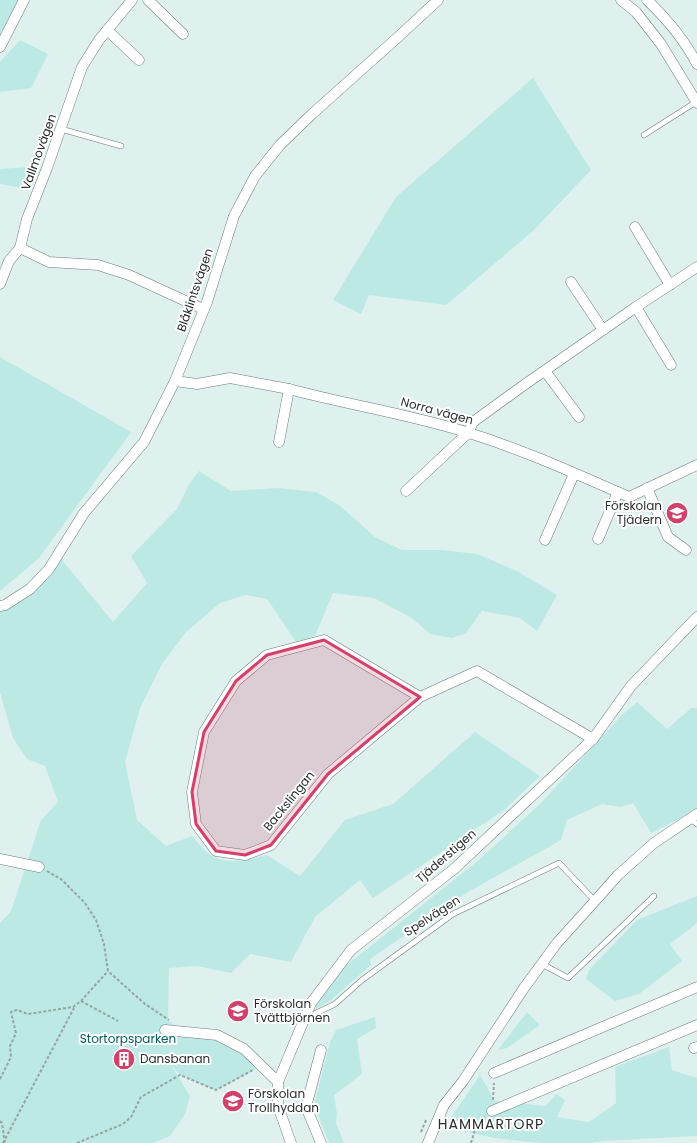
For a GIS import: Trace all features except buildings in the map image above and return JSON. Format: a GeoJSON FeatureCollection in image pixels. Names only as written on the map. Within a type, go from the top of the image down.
{"type":"FeatureCollection","features":[{"type":"Feature","properties":{"kind":"street"},"geometry":{"type":"LineString","coordinates":[[0,46],[24,0]]}},
{"type":"Feature","properties":{"kind":"street","name":"Vallmovägen"},"geometry":{"type":"LineString","coordinates":[[0,284],[8,261],[20,248],[27,219],[48,168],[82,67],[99,40],[132,0]]}},
{"type":"Feature","properties":{"kind":"street"},"geometry":{"type":"LineString","coordinates":[[148,0],[183,34]]}},
{"type":"Feature","properties":{"kind":"street","name":"Blåklintsvägen"},"geometry":{"type":"LineString","coordinates":[[0,606],[5,605],[30,589],[49,569],[84,513],[144,442],[175,381],[203,309],[234,216],[255,176],[280,145],[312,114],[438,0]]}},
{"type":"Feature","properties":{"kind":"street"},"geometry":{"type":"LineString","coordinates":[[621,0],[636,12],[661,44],[697,103]]}},
{"type":"Feature","properties":{"kind":"street"},"geometry":{"type":"LineString","coordinates":[[647,0],[665,17],[688,46],[697,64]]}},
{"type":"Feature","properties":{"kind":"street"},"geometry":{"type":"LineString","coordinates":[[107,30],[139,60]]}},
{"type":"Feature","properties":{"kind":"street"},"geometry":{"type":"LineString","coordinates":[[635,227],[670,285]]}},
{"type":"Feature","properties":{"kind":"street"},"geometry":{"type":"LineString","coordinates":[[20,248],[49,262],[98,265],[129,274],[203,309]]}},
{"type":"Feature","properties":{"kind":"street"},"geometry":{"type":"LineString","coordinates":[[406,491],[468,433],[473,422],[636,307],[697,267]]}},
{"type":"Feature","properties":{"kind":"street"},"geometry":{"type":"LineString","coordinates":[[571,282],[603,330]]}},
{"type":"Feature","properties":{"kind":"street"},"geometry":{"type":"LineString","coordinates":[[636,307],[671,365]]}},
{"type":"Feature","properties":{"kind":"street"},"geometry":{"type":"LineString","coordinates":[[545,370],[579,417]]}},
{"type":"Feature","properties":{"kind":"street","name":"Norra vägen"},"geometry":{"type":"LineString","coordinates":[[175,381],[197,384],[230,378],[289,389],[327,399],[400,414],[468,433],[530,455],[629,497],[697,465]]}},
{"type":"Feature","properties":{"kind":"street"},"geometry":{"type":"LineString","coordinates":[[279,442],[289,389]]}},
{"type":"Feature","properties":{"kind":"street"},"geometry":{"type":"LineString","coordinates":[[545,540],[574,474]]}},
{"type":"Feature","properties":{"kind":"street"},"geometry":{"type":"LineString","coordinates":[[647,488],[668,537],[686,550]]}},
{"type":"Feature","properties":{"kind":"street"},"geometry":{"type":"LineString","coordinates":[[598,539],[618,492]]}},
{"type":"Feature","properties":{"kind":"street","name":"Tjäderstigen"},"geometry":{"type":"LineString","coordinates":[[291,1143],[278,1106],[278,1082],[311,1003],[351,950],[454,869],[593,739],[631,686],[697,616]]}},
{"type":"Feature","properties":{"kind":"street","name":"Backslingan"},"geometry":{"type":"LineString","coordinates":[[420,697],[324,640],[267,655],[236,681],[204,732],[192,792],[196,824],[216,851],[245,855],[271,844],[328,774],[420,697],[477,671],[593,739]]}},
{"type":"Feature","properties":{"kind":"street"},"geometry":{"type":"LineString","coordinates":[[428,1143],[444,1105],[463,1081],[495,1030],[557,943],[618,875],[654,843],[695,819]]}},
{"type":"Feature","properties":{"kind":"street"},"geometry":{"type":"LineString","coordinates":[[0,859],[39,866]]}},
{"type":"Feature","properties":{"kind":"street"},"geometry":{"type":"LineString","coordinates":[[494,1073],[697,987]]}},
{"type":"Feature","properties":{"kind":"street"},"geometry":{"type":"LineString","coordinates":[[492,1111],[697,1025]]}},
{"type":"Feature","properties":{"kind":"street"},"geometry":{"type":"LineString","coordinates":[[165,1030],[218,1035],[244,1049],[278,1082]]}},
{"type":"Feature","properties":{"kind":"street"},"geometry":{"type":"LineString","coordinates":[[321,1050],[306,1107],[321,1143]]}},
{"type":"Feature","properties":{"kind":"lane"},"geometry":{"type":"LineString","coordinates":[[644,135],[697,103]]}},
{"type":"Feature","properties":{"kind":"lane"},"geometry":{"type":"LineString","coordinates":[[61,129],[121,146]]}},
{"type":"Feature","properties":{"kind":"lane","name":"Spelvägen"},"geometry":{"type":"LineString","coordinates":[[304,1019],[335,1004],[362,980],[453,914],[559,863],[596,901]]}},
{"type":"Feature","properties":{"kind":"lane"},"geometry":{"type":"LineString","coordinates":[[542,964],[568,978],[654,896]]}},
{"type":"Feature","properties":{"kind":"path"},"geometry":{"type":"LineString","coordinates":[[39,866],[62,880],[85,903],[96,920],[104,944],[108,971],[145,1004],[184,1032]]}},
{"type":"Feature","properties":{"kind":"path"},"geometry":{"type":"LineString","coordinates":[[0,1079],[11,1057],[10,1046],[16,1033],[12,1012],[17,1010],[28,1014],[74,1006],[81,1001],[108,971]]}},
{"type":"Feature","properties":{"kind":"path"},"geometry":{"type":"LineString","coordinates":[[81,1001],[118,1021]]}},
{"type":"Feature","properties":{"kind":"path"},"geometry":{"type":"LineString","coordinates":[[4,1142],[74,1006]]}},
{"type":"Feature","properties":{"kind":"path"},"geometry":{"type":"LineString","coordinates":[[77,1143],[123,1124],[131,1117],[141,1097],[180,1075],[216,1090],[262,1066]]}},
{"type":"Feature","properties":{"kind":"path"},"geometry":{"type":"LineString","coordinates":[[0,1122],[2,1123],[4,1142]]}},
{"type":"Feature","properties":{"kind":"highlighted area"},"geometry":{"type":"Polygon","coordinates":[[[324,640],[420,697],[328,774],[271,845],[245,855],[216,851],[196,824],[192,792],[204,732],[236,681],[267,655],[324,640]]]}},
{"type":"Feature","properties":{"kind":"green space"},"geometry":{"type":"Polygon","coordinates":[[[0,0],[24,0],[0,47],[0,0]]]}},
{"type":"Feature","properties":{"kind":"green space"},"geometry":{"type":"Polygon","coordinates":[[[20,40],[48,54],[31,88],[0,92],[0,62],[20,40]]]}},
{"type":"Feature","properties":{"kind":"green space"},"geometry":{"type":"Polygon","coordinates":[[[533,78],[591,170],[533,231],[446,305],[369,295],[361,314],[333,300],[396,197],[533,78]]]}},
{"type":"Feature","properties":{"kind":"green space"},"geometry":{"type":"Polygon","coordinates":[[[30,167],[22,188],[0,184],[0,169],[30,167]]]}},
{"type":"Feature","properties":{"kind":"green space"},"geometry":{"type":"Polygon","coordinates":[[[0,357],[131,432],[39,558],[0,591],[0,357]]]}},
{"type":"Feature","properties":{"kind":"green space","name":"Stortorpsparken"},"geometry":{"type":"Polygon","coordinates":[[[199,471],[231,491],[278,488],[316,492],[339,505],[375,537],[402,550],[442,550],[477,554],[517,571],[557,595],[537,631],[520,618],[482,611],[466,633],[452,638],[430,634],[412,618],[374,598],[333,593],[315,636],[296,642],[267,599],[246,595],[220,603],[186,632],[162,664],[140,708],[125,762],[137,820],[166,846],[192,836],[206,852],[218,859],[232,861],[267,855],[300,876],[345,820],[393,804],[475,732],[540,776],[504,810],[373,898],[360,880],[315,917],[291,962],[250,954],[231,973],[197,966],[169,968],[168,1020],[184,1032],[217,1035],[262,1066],[216,1090],[180,1075],[171,1065],[190,1096],[185,1114],[170,1136],[153,1143],[0,1143],[0,923],[11,911],[41,820],[58,802],[45,766],[27,759],[13,738],[0,692],[0,611],[7,608],[61,559],[113,622],[147,583],[131,556],[177,509],[189,484],[199,471]]]}},
{"type":"Feature","properties":{"kind":"green space"},"geometry":{"type":"Polygon","coordinates":[[[637,702],[667,729],[691,708],[697,708],[697,808],[693,812],[651,833],[633,803],[621,807],[602,804],[567,820],[561,840],[468,892],[370,959],[371,965],[331,1000],[316,1009],[316,1001],[342,969],[480,859],[541,803],[622,715],[637,702]]]}},
{"type":"Feature","properties":{"kind":"green space"},"geometry":{"type":"Polygon","coordinates":[[[697,896],[697,923],[670,944],[682,961],[639,994],[615,1001],[586,979],[589,970],[637,920],[697,896]]]}},
{"type":"Feature","properties":{"kind":"green space"},"geometry":{"type":"Polygon","coordinates":[[[527,1012],[540,1025],[507,1048],[498,1050],[527,1012]]]}},
{"type":"Feature","properties":{"kind":"green space"},"geometry":{"type":"Polygon","coordinates":[[[375,1017],[376,1028],[357,1039],[362,1074],[334,1095],[337,1114],[336,1123],[344,1143],[329,1143],[314,1105],[330,1042],[336,1030],[375,1017]]]}},
{"type":"Feature","properties":{"kind":"green space"},"geometry":{"type":"Polygon","coordinates":[[[669,1047],[672,1070],[697,1078],[697,1136],[602,1141],[592,1143],[540,1143],[494,1138],[459,1130],[450,1119],[480,1075],[495,1101],[546,1106],[556,1094],[565,1100],[557,1117],[589,1122],[616,1103],[615,1067],[669,1047]]]}},
{"type":"Feature","properties":{"kind":"place","name":"Förskolan Tjädern"},"geometry":{"type":"Point","coordinates":[677,513]}},
{"type":"Feature","properties":{"kind":"place","name":"Förskolan Tvättbjörnen"},"geometry":{"type":"Point","coordinates":[238,1011]}},
{"type":"Feature","properties":{"kind":"place","name":"Dansbanan"},"geometry":{"type":"Point","coordinates":[124,1059]}},
{"type":"Feature","properties":{"kind":"place","name":"Förskolan Trollhyddan"},"geometry":{"type":"Point","coordinates":[233,1101]}},
{"type":"Feature","properties":{"kind":"district","name":"HAMMARTORP"},"geometry":{"type":"Point","coordinates":[491,1124]}}]}
